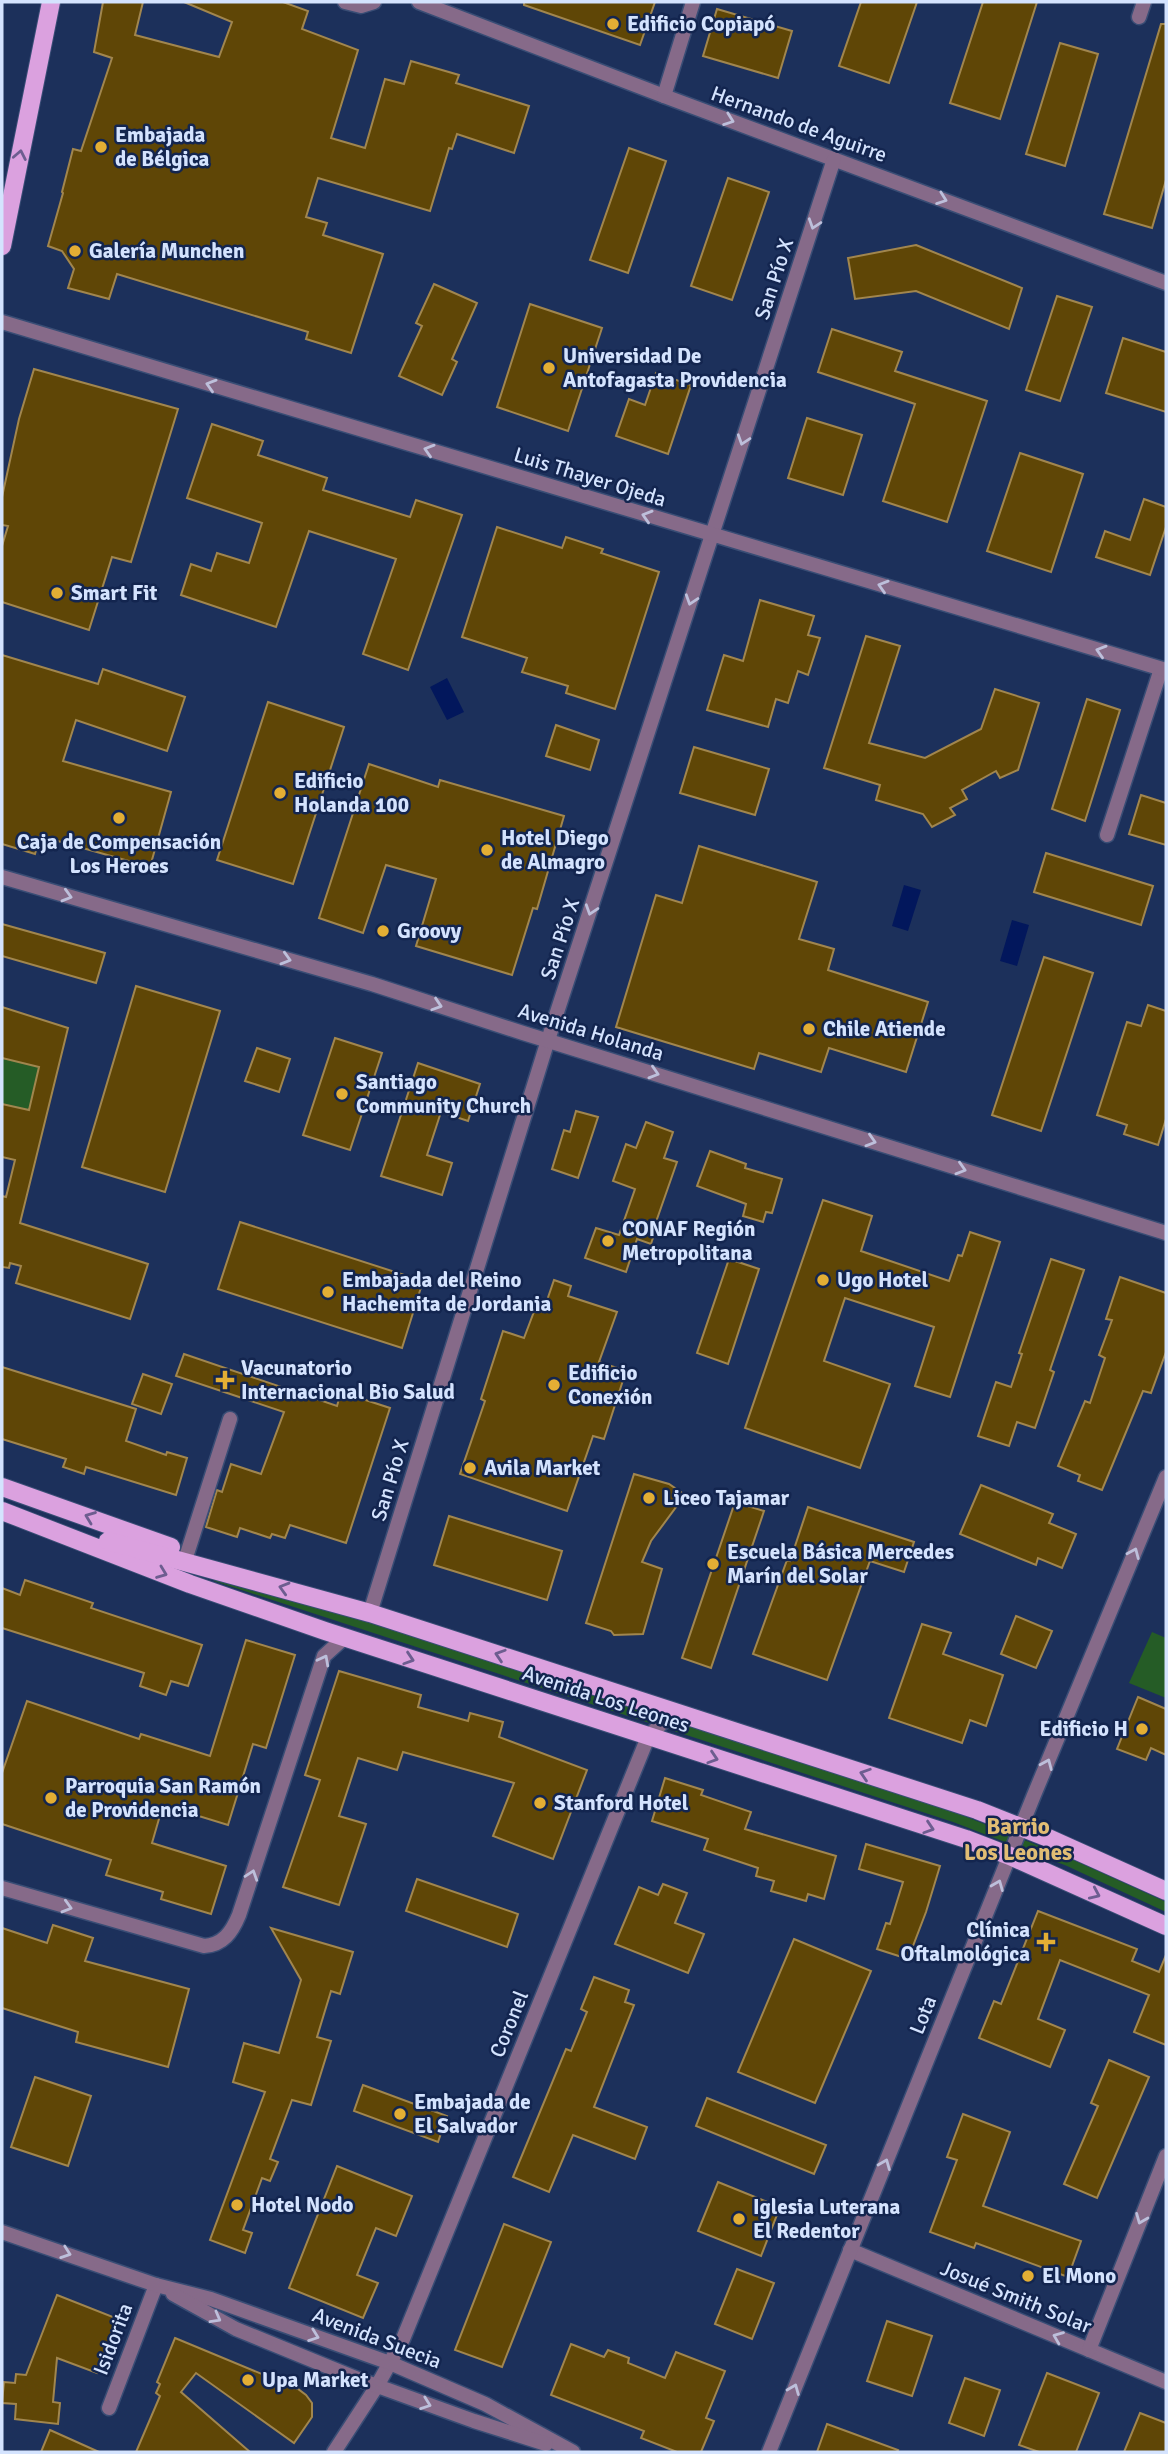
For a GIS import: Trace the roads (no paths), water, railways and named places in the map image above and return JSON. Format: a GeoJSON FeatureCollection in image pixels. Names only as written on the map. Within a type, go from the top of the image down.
{"type":"FeatureCollection","features":[{"type":"Feature","properties":{"kind":"main road"},"geometry":{"type":"LineString","coordinates":[[2,246],[51,2]]}},
{"type":"Feature","properties":{"kind":"main road"},"geometry":{"type":"LineString","coordinates":[[2,1487],[245,1577]]}},
{"type":"Feature","properties":{"kind":"main road","name":"Avenida Los Leones"},"geometry":{"type":"LineString","coordinates":[[2,1511],[190,1584],[345,1637],[966,1839],[1166,1926]]}},
{"type":"Feature","properties":{"kind":"main road","name":"Avenida Los Leones"},"geometry":{"type":"LineString","coordinates":[[30,1521],[245,1577],[370,1613],[681,1713],[1022,1827],[1166,1891]]}},
{"type":"Feature","properties":{"kind":"street"},"geometry":{"type":"LineString","coordinates":[[345,2],[361,6],[374,2]]}},
{"type":"Feature","properties":{"kind":"street","name":"Hernando de Aguirre"},"geometry":{"type":"LineString","coordinates":[[419,2],[1166,283]]}},
{"type":"Feature","properties":{"kind":"street"},"geometry":{"type":"LineString","coordinates":[[664,96],[694,2]]}},
{"type":"Feature","properties":{"kind":"street"},"geometry":{"type":"LineString","coordinates":[[1139,17],[1144,2]]}},
{"type":"Feature","properties":{"kind":"street","name":"San Pío X"},"geometry":{"type":"LineString","coordinates":[[370,1613],[548,1040],[834,159]]}},
{"type":"Feature","properties":{"kind":"street","name":"Luis Thayer Ojeda"},"geometry":{"type":"LineString","coordinates":[[2,322],[1164,670]]}},
{"type":"Feature","properties":{"kind":"street"},"geometry":{"type":"LineString","coordinates":[[1107,835],[1164,670]]}},
{"type":"Feature","properties":{"kind":"street","name":"Avenida Holanda"},"geometry":{"type":"LineString","coordinates":[[2,877],[372,984],[1166,1233]]}},
{"type":"Feature","properties":{"kind":"street"},"geometry":{"type":"LineString","coordinates":[[187,1554],[230,1419]]}},
{"type":"Feature","properties":{"kind":"street","name":"Lota"},"geometry":{"type":"LineString","coordinates":[[769,2452],[1166,1477]]}},
{"type":"Feature","properties":{"kind":"street"},"geometry":{"type":"LineString","coordinates":[[2,1888],[204,1946],[215,1945],[226,1937],[239,1915],[320,1665],[328,1650],[345,1637]]}},
{"type":"Feature","properties":{"kind":"street"},"geometry":{"type":"LineString","coordinates":[[648,1737],[662,1723],[681,1713]]}},
{"type":"Feature","properties":{"kind":"street","name":"Coronel"},"geometry":{"type":"LineString","coordinates":[[334,2452],[377,2386],[413,2314],[648,1737]]}},
{"type":"Feature","properties":{"kind":"street"},"geometry":{"type":"LineString","coordinates":[[1089,2350],[1166,2156]]}},
{"type":"Feature","properties":{"kind":"street","name":"Avenida Suecia"},"geometry":{"type":"LineString","coordinates":[[2,2232],[156,2285],[211,2299],[390,2363],[485,2404],[572,2452]]}},
{"type":"Feature","properties":{"kind":"street","name":"Josué Smith Solar"},"geometry":{"type":"LineString","coordinates":[[850,2250],[1166,2382]]}},
{"type":"Feature","properties":{"kind":"street","name":"Avenida Suecia"},"geometry":{"type":"LineString","coordinates":[[156,2285],[236,2329],[377,2386],[572,2452]]}},
{"type":"Feature","properties":{"kind":"street","name":"Isidorita"},"geometry":{"type":"LineString","coordinates":[[109,2408],[156,2285]]}},
{"type":"Feature","properties":{"kind":"place","name":"Edificio Copiapó"},"geometry":{"type":"Point","coordinates":[613,24]}},
{"type":"Feature","properties":{"kind":"place","name":"Embajada de Bélgica"},"geometry":{"type":"Point","coordinates":[101,147]}},
{"type":"Feature","properties":{"kind":"place","name":"Galería Munchen"},"geometry":{"type":"Point","coordinates":[75,251]}},
{"type":"Feature","properties":{"kind":"place","name":"Universidad De Antofagasta Providencia"},"geometry":{"type":"Point","coordinates":[549,368]}},
{"type":"Feature","properties":{"kind":"place","name":"Smart Fit"},"geometry":{"type":"Point","coordinates":[57,593]}},
{"type":"Feature","properties":{"kind":"place","name":"Edificio Holanda 100"},"geometry":{"type":"Point","coordinates":[280,793]}},
{"type":"Feature","properties":{"kind":"place","name":"Caja de Compensación Los Heroes"},"geometry":{"type":"Point","coordinates":[119,818]}},
{"type":"Feature","properties":{"kind":"place","name":"Hotel Diego de Almagro"},"geometry":{"type":"Point","coordinates":[487,850]}},
{"type":"Feature","properties":{"kind":"place","name":"Groovy"},"geometry":{"type":"Point","coordinates":[383,931]}},
{"type":"Feature","properties":{"kind":"place","name":"Chile Atiende"},"geometry":{"type":"Point","coordinates":[809,1029]}},
{"type":"Feature","properties":{"kind":"place","name":"Santiago Community Church"},"geometry":{"type":"Point","coordinates":[342,1094]}},
{"type":"Feature","properties":{"kind":"place","name":"CONAF Región Metropolitana"},"geometry":{"type":"Point","coordinates":[608,1241]}},
{"type":"Feature","properties":{"kind":"place","name":"Ugo Hotel"},"geometry":{"type":"Point","coordinates":[823,1280]}},
{"type":"Feature","properties":{"kind":"place","name":"Embajada del Reino Hachemita de Jordania"},"geometry":{"type":"Point","coordinates":[328,1292]}},
{"type":"Feature","properties":{"kind":"place","name":"Vacunatorio Internacional Bio Salud"},"geometry":{"type":"Point","coordinates":[225,1380]}},
{"type":"Feature","properties":{"kind":"place","name":"Edificio Conexión"},"geometry":{"type":"Point","coordinates":[554,1385]}},
{"type":"Feature","properties":{"kind":"place","name":"Avila Market"},"geometry":{"type":"Point","coordinates":[470,1468]}},
{"type":"Feature","properties":{"kind":"place","name":"Liceo Tajamar"},"geometry":{"type":"Point","coordinates":[649,1498]}},
{"type":"Feature","properties":{"kind":"place","name":"Escuela Básica Mercedes Marín del Solar"},"geometry":{"type":"Point","coordinates":[713,1564]}},
{"type":"Feature","properties":{"kind":"place","name":"Edificio H"},"geometry":{"type":"Point","coordinates":[1142,1729]}},
{"type":"Feature","properties":{"kind":"place","name":"Parroquia San Ramón de Providencia"},"geometry":{"type":"Point","coordinates":[51,1798]}},
{"type":"Feature","properties":{"kind":"place","name":"Stanford Hotel"},"geometry":{"type":"Point","coordinates":[540,1803]}},
{"type":"Feature","properties":{"kind":"place","name":"Clínica Oftalmológica"},"geometry":{"type":"Point","coordinates":[1046,1942]}},
{"type":"Feature","properties":{"kind":"place","name":"Embajada de El Salvador"},"geometry":{"type":"Point","coordinates":[400,2114]}},
{"type":"Feature","properties":{"kind":"place","name":"Hotel Nodo"},"geometry":{"type":"Point","coordinates":[237,2205]}},
{"type":"Feature","properties":{"kind":"place","name":"Iglesia Luterana El Redentor"},"geometry":{"type":"Point","coordinates":[739,2219]}},
{"type":"Feature","properties":{"kind":"place","name":"El Mono"},"geometry":{"type":"Point","coordinates":[1028,2276]}},
{"type":"Feature","properties":{"kind":"place","name":"Upa Market"},"geometry":{"type":"Point","coordinates":[248,2380]}},
{"type":"Feature","properties":{"kind":"district","name":"Barrio Los Leones"},"geometry":{"type":"Point","coordinates":[1018,1839]}}]}
